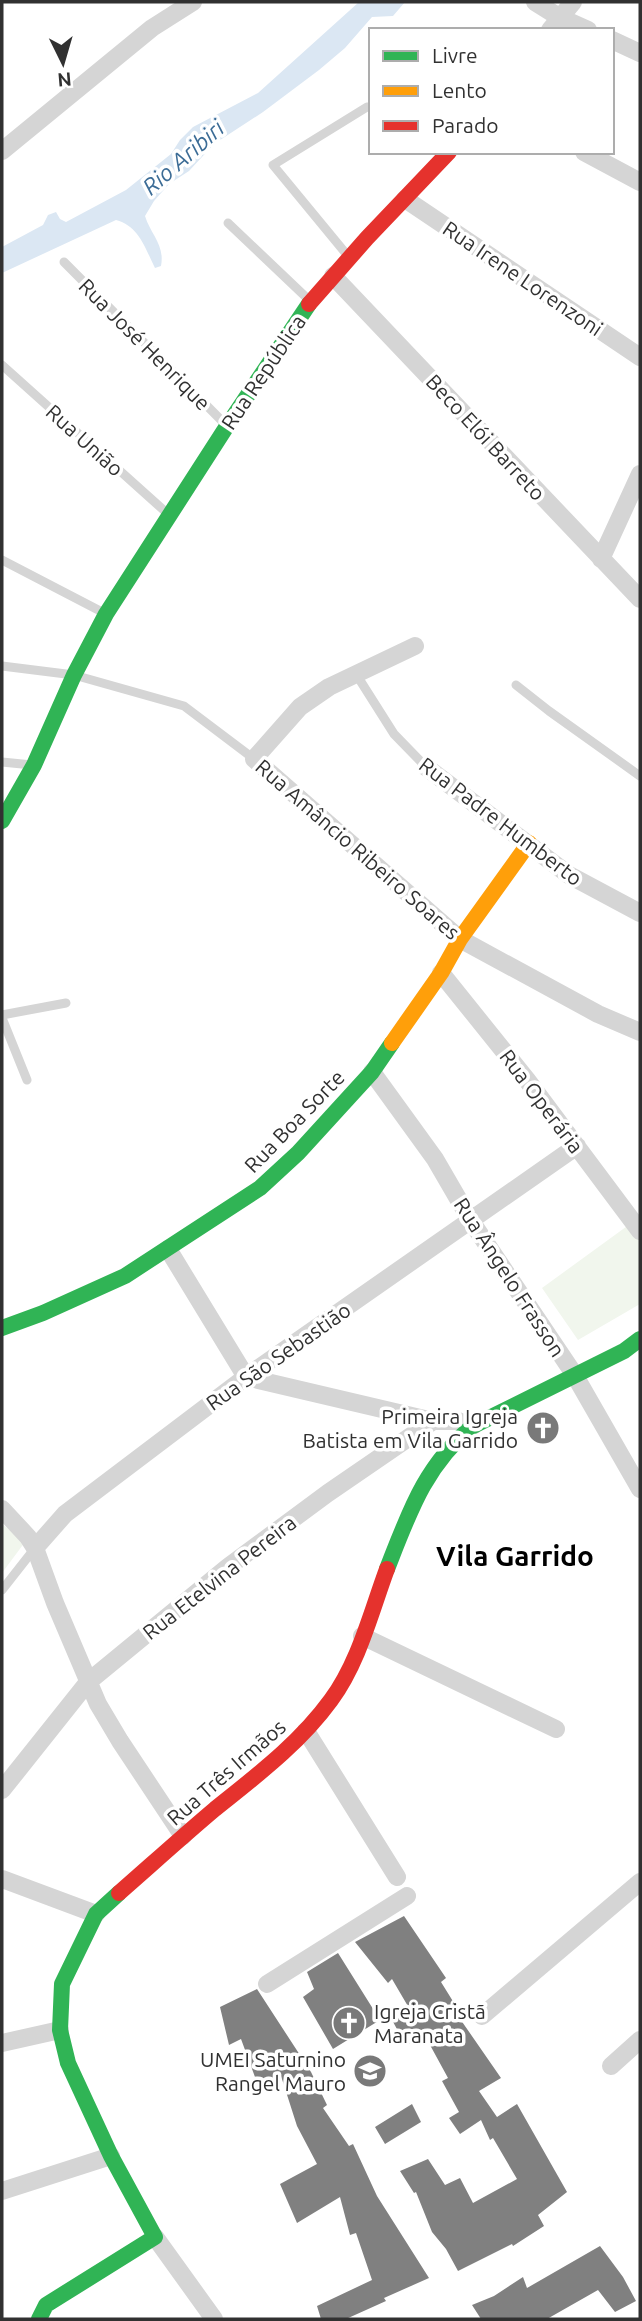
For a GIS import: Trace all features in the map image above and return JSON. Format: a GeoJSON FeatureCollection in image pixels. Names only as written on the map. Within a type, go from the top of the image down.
{"type":"FeatureCollection","features":[{"type":"Feature","properties":{"kind":"street"},"geometry":{"type":"LineString","coordinates":[[2,151],[152,28],[193,2]]}},
{"type":"Feature","properties":{"kind":"street"},"geometry":{"type":"LineString","coordinates":[[535,2],[554,24],[576,28]]}},
{"type":"Feature","properties":{"kind":"street"},"geometry":{"type":"LineString","coordinates":[[554,24],[573,2]]}},
{"type":"Feature","properties":{"kind":"street"},"geometry":{"type":"LineString","coordinates":[[614,41],[640,52]]}},
{"type":"Feature","properties":{"kind":"street","name":"Rua República"},"geometry":{"type":"LineString","coordinates":[[2,821],[34,765],[74,675],[106,614],[227,426],[311,301],[447,154]]}},
{"type":"Feature","properties":{"kind":"street"},"geometry":{"type":"LineString","coordinates":[[588,154],[640,182]]}},
{"type":"Feature","properties":{"kind":"street","name":"Rua Irene Lorenzoni"},"geometry":{"type":"LineString","coordinates":[[405,199],[640,357]]}},
{"type":"Feature","properties":{"kind":"street","name":"Beco Elói Barreto"},"geometry":{"type":"LineString","coordinates":[[333,276],[640,599]]}},
{"type":"Feature","properties":{"kind":"street"},"geometry":{"type":"LineString","coordinates":[[601,559],[640,474]]}},
{"type":"Feature","properties":{"kind":"street"},"geometry":{"type":"LineString","coordinates":[[254,759],[300,707],[356,674],[415,646]]}},
{"type":"Feature","properties":{"kind":"street","name":"Rua Amâncio Ribeiro Soares"},"geometry":{"type":"LineString","coordinates":[[254,759],[460,939],[598,1014],[640,1032]]}},
{"type":"Feature","properties":{"kind":"street","name":"Rua Padre Humberto"},"geometry":{"type":"LineString","coordinates":[[426,768],[569,875],[640,913]]}},
{"type":"Feature","properties":{"kind":"street","name":"Rua Boa Sorte"},"geometry":{"type":"LineString","coordinates":[[2,1328],[125,1276],[260,1188],[318,1133],[372,1072],[441,973],[460,939],[529,843]]}},
{"type":"Feature","properties":{"kind":"street","name":"Rua Operária"},"geometry":{"type":"LineString","coordinates":[[441,973],[527,1080],[640,1231]]}},
{"type":"Feature","properties":{"kind":"street","name":"Rua Ângelo Frasson"},"geometry":{"type":"LineString","coordinates":[[372,1072],[435,1158],[471,1221],[574,1374],[640,1489]]}},
{"type":"Feature","properties":{"kind":"street","name":"Rua São Sebastião"},"geometry":{"type":"LineString","coordinates":[[35,1548],[65,1514],[246,1377],[577,1146]]}},
{"type":"Feature","properties":{"kind":"street"},"geometry":{"type":"LineString","coordinates":[[168,1249],[246,1377],[433,1421],[458,1421],[473,1426]]}},
{"type":"Feature","properties":{"kind":"street","name":"Rua Três Irmãos"},"geometry":{"type":"LineString","coordinates":[[155,2237],[111,2156],[68,2063],[60,2030],[62,1984],[96,1914],[183,1836],[279,1758],[306,1731],[350,1668],[410,1509],[430,1471],[457,1438],[473,1426],[624,1351],[640,1339]]}},
{"type":"Feature","properties":{"kind":"street","name":"Rua Etelvina Pereira"},"geometry":{"type":"LineString","coordinates":[[2,1790],[88,1682],[228,1567],[328,1493],[433,1421]]}},
{"type":"Feature","properties":{"kind":"street"},"geometry":{"type":"LineString","coordinates":[[2,1509],[35,1548],[88,1682],[120,1741],[183,1836]]}},
{"type":"Feature","properties":{"kind":"street"},"geometry":{"type":"LineString","coordinates":[[362,1636],[556,1729]]}},
{"type":"Feature","properties":{"kind":"street"},"geometry":{"type":"LineString","coordinates":[[306,1731],[397,1877]]}},
{"type":"Feature","properties":{"kind":"street"},"geometry":{"type":"LineString","coordinates":[[2,1879],[96,1914]]}},
{"type":"Feature","properties":{"kind":"street"},"geometry":{"type":"LineString","coordinates":[[482,2016],[640,1882]]}},
{"type":"Feature","properties":{"kind":"street"},"geometry":{"type":"LineString","coordinates":[[267,1984],[407,1896]]}},
{"type":"Feature","properties":{"kind":"street"},"geometry":{"type":"LineString","coordinates":[[2,2043],[60,2030]]}},
{"type":"Feature","properties":{"kind":"street"},"geometry":{"type":"LineString","coordinates":[[611,2066],[640,2040]]}},
{"type":"Feature","properties":{"kind":"street"},"geometry":{"type":"LineString","coordinates":[[2,2191],[111,2156]]}},
{"type":"Feature","properties":{"kind":"street"},"geometry":{"type":"LineString","coordinates":[[39,2319],[46,2305],[155,2237],[214,2319]]}},
{"type":"Feature","properties":{"kind":"lane"},"geometry":{"type":"LineString","coordinates":[[349,258],[273,164],[367,107]]}},
{"type":"Feature","properties":{"kind":"lane"},"geometry":{"type":"LineString","coordinates":[[228,223],[311,301]]}},
{"type":"Feature","properties":{"kind":"lane","name":"Rua José Henrique"},"geometry":{"type":"LineString","coordinates":[[64,262],[227,426]]}},
{"type":"Feature","properties":{"kind":"lane","name":"Rua União"},"geometry":{"type":"LineString","coordinates":[[2,365],[169,516]]}},
{"type":"Feature","properties":{"kind":"lane"},"geometry":{"type":"LineString","coordinates":[[2,560],[106,614]]}},
{"type":"Feature","properties":{"kind":"lane","name":"Rua Amâncio Ribeiro Soares"},"geometry":{"type":"LineString","coordinates":[[2,666],[74,675],[184,706],[254,759]]}},
{"type":"Feature","properties":{"kind":"lane","name":"Rua Padre Humberto"},"geometry":{"type":"LineString","coordinates":[[356,674],[394,734],[426,768]]}},
{"type":"Feature","properties":{"kind":"lane"},"geometry":{"type":"LineString","coordinates":[[516,685],[549,712],[640,776]]}},
{"type":"Feature","properties":{"kind":"lane"},"geometry":{"type":"LineString","coordinates":[[2,762],[34,765]]}},
{"type":"Feature","properties":{"kind":"lane"},"geometry":{"type":"LineString","coordinates":[[27,1080],[2,1017],[66,1003]]}},
{"type":"Feature","properties":{"kind":"lane","name":"Rua São Sebastião"},"geometry":{"type":"LineString","coordinates":[[2,1590],[35,1548]]}},
{"type":"Feature","properties":{"kind":"shaded area"},"geometry":{"type":"Polygon","coordinates":[[[630,1224],[640,1237],[640,1304],[578,1340],[542,1288],[630,1224]]]}},
{"type":"Feature","properties":{"kind":"shaded area"},"geometry":{"type":"Polygon","coordinates":[[[2,1524],[25,1542],[2,1573],[2,1524]]]}},
{"type":"Feature","properties":{"kind":"water","name":"Rio Aribiri"},"geometry":{"type":"Polygon","coordinates":[[[359,2],[405,2],[393,16],[372,17],[345,48],[319,70],[214,144],[189,171],[169,184],[145,216],[161,252],[161,266],[155,268],[136,233],[116,220],[2,273],[2,247],[43,225],[48,215],[56,212],[60,219],[66,222],[126,190],[171,154],[193,127],[258,93],[359,2]]]}},
{"type":"Feature","properties":{"kind":"building"},"geometry":{"type":"Polygon","coordinates":[[[404,1916],[446,1978],[441,1982],[459,2011],[456,2013],[501,2078],[479,2091],[497,2117],[517,2104],[567,2192],[538,2215],[544,2226],[513,2246],[512,2244],[458,2271],[446,2249],[432,2232],[416,2192],[414,2193],[400,2171],[428,2159],[445,2185],[460,2178],[473,2203],[517,2179],[493,2138],[490,2140],[481,2120],[460,2134],[449,2118],[459,2112],[442,2081],[448,2078],[424,2034],[406,2046],[391,2018],[409,2008],[392,1979],[388,1983],[355,1942],[404,1916]]]}},
{"type":"Feature","properties":{"kind":"building"},"geometry":{"type":"Polygon","coordinates":[[[338,1953],[380,2020],[333,2049],[303,1997],[314,1989],[307,1972],[338,1953]]]}},
{"type":"Feature","properties":{"kind":"building"},"geometry":{"type":"Polygon","coordinates":[[[257,1989],[311,2072],[327,2105],[323,2108],[349,2146],[353,2144],[377,2196],[429,2278],[346,2319],[321,2319],[317,2306],[372,2280],[356,2233],[350,2235],[340,2197],[297,2223],[280,2184],[317,2164],[297,2126],[281,2076],[259,2088],[241,2039],[229,2045],[220,2007],[257,1989]]]}},
{"type":"Feature","properties":{"kind":"building"},"geometry":{"type":"Polygon","coordinates":[[[412,2104],[421,2122],[385,2144],[375,2127],[412,2104]]]}},
{"type":"Feature","properties":{"kind":"building"},"geometry":{"type":"Polygon","coordinates":[[[600,2246],[623,2277],[636,2301],[615,2312],[598,2290],[547,2319],[481,2319],[472,2305],[494,2296],[523,2277],[527,2288],[600,2246]]]}},
{"type":"Feature","properties":{"kind":"traffic: fast"},"geometry":{"type":"LineString","coordinates":[[2,821],[34,765],[74,675],[106,614],[309,304]]}},
{"type":"Feature","properties":{"kind":"traffic: fast"},"geometry":{"type":"LineString","coordinates":[[2,1328],[43,1313],[125,1276],[260,1188],[298,1153],[372,1072],[392,1043]]}},
{"type":"Feature","properties":{"kind":"traffic: fast"},"geometry":{"type":"LineString","coordinates":[[387,1569],[420,1491],[456,1441],[473,1426],[624,1351],[640,1339]]}},
{"type":"Feature","properties":{"kind":"traffic: fast"},"geometry":{"type":"LineString","coordinates":[[39,2319],[46,2305],[155,2237],[111,2156],[68,2063],[60,2030],[62,1984],[96,1914],[119,1893]]}},
{"type":"Feature","properties":{"kind":"traffic: slow"},"geometry":{"type":"LineString","coordinates":[[392,1043],[441,973],[460,939],[529,843]]}},
{"type":"Feature","properties":{"kind":"traffic: jam"},"geometry":{"type":"LineString","coordinates":[[309,304],[447,154]]}},
{"type":"Feature","properties":{"kind":"traffic: jam"},"geometry":{"type":"LineString","coordinates":[[119,1893],[276,1759],[319,1716],[349,1670],[387,1569]]}},
{"type":"Feature","properties":{"kind":"place","name":"Primeira Igreja Batista em Vila Garrido"},"geometry":{"type":"Point","coordinates":[543,1428]}},
{"type":"Feature","properties":{"kind":"place","name":"Igreja Cristã Maranata"},"geometry":{"type":"Point","coordinates":[349,2023]}},
{"type":"Feature","properties":{"kind":"place","name":"UMEI Saturnino Rangel Mauro"},"geometry":{"type":"Point","coordinates":[370,2071]}},
{"type":"Feature","properties":{"kind":"district","name":"Vila Garrido"},"geometry":{"type":"Point","coordinates":[515,1555]}}]}
